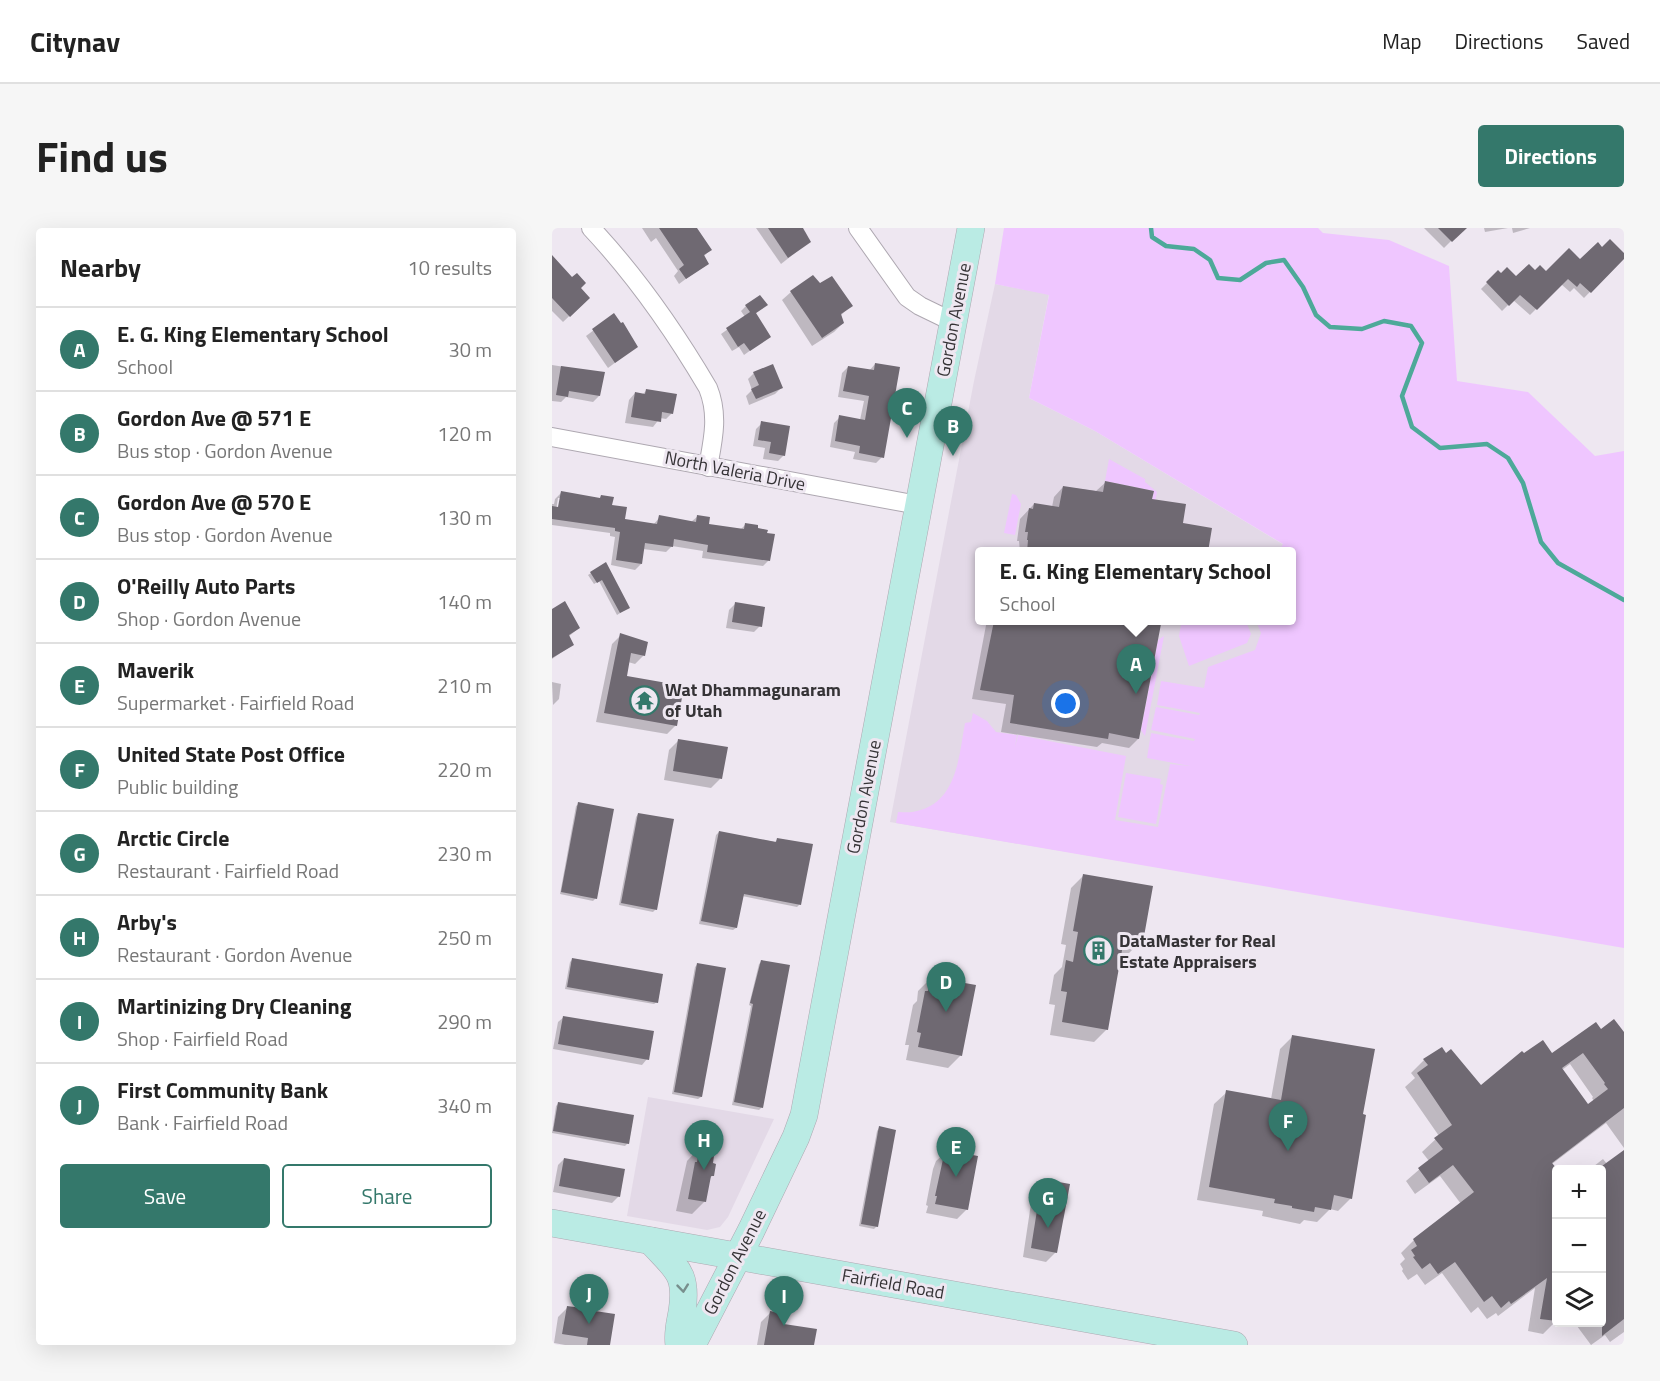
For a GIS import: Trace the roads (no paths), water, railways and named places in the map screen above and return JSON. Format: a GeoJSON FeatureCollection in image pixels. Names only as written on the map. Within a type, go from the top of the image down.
{"type":"FeatureCollection","features":[{"type":"Feature","properties":{"kind":"main road","name":"Gordon Avenue"},"geometry":{"type":"LineString","coordinates":[[692,1345],[739,1257],[796,1137],[804,1115],[971,228]]}},
{"type":"Feature","properties":{"kind":"main road","name":"Fairfield Road"},"geometry":{"type":"LineString","coordinates":[[552,1223],[1234,1345]]}},
{"type":"Feature","properties":{"kind":"main road"},"geometry":{"type":"LineString","coordinates":[[651,1241],[678,1271],[684,1282],[678,1336],[680,1345]]}},
{"type":"Feature","properties":{"kind":"street"},"geometry":{"type":"LineString","coordinates":[[591,228],[616,255],[638,285],[708,388],[714,404],[715,425],[708,466]]}},
{"type":"Feature","properties":{"kind":"street"},"geometry":{"type":"LineString","coordinates":[[858,228],[908,297],[920,306],[954,322]]}},
{"type":"Feature","properties":{"kind":"street","name":"North Valeria Drive"},"geometry":{"type":"LineString","coordinates":[[552,437],[918,505]]}},
{"type":"Feature","properties":{"kind":"waterway"},"geometry":{"type":"LineString","coordinates":[[1151,228],[1152,237],[1166,246],[1194,249],[1210,260],[1218,278],[1240,280],[1266,263],[1284,260],[1303,287],[1316,315],[1330,327],[1362,329],[1384,321],[1411,326],[1422,343],[1402,396],[1412,427],[1440,448],[1487,444],[1508,458],[1523,483],[1541,542],[1558,563],[1624,600]]}},
{"type":"Feature","properties":{"kind":"place","name":"Gordon Ave @ 570 E"},"geometry":{"type":"Point","coordinates":[907,438]}},
{"type":"Feature","properties":{"kind":"place","name":"Gordon Ave @ 571 E"},"geometry":{"type":"Point","coordinates":[953,456]}},
{"type":"Feature","properties":{"kind":"place","name":"E. G. King Elementary School"},"geometry":{"type":"Point","coordinates":[1136,694]}},
{"type":"Feature","properties":{"kind":"place","name":"Wat Dhammagunaram of Utah"},"geometry":{"type":"Point","coordinates":[644,700]}},
{"type":"Feature","properties":{"kind":"place","name":"DataMaster for Real Estate Appraisers"},"geometry":{"type":"Point","coordinates":[1098,951]}},
{"type":"Feature","properties":{"kind":"place","name":"O'Reilly Auto Parts"},"geometry":{"type":"Point","coordinates":[946,1012]}},
{"type":"Feature","properties":{"kind":"place","name":"United State Post Office"},"geometry":{"type":"Point","coordinates":[1288,1151]}},
{"type":"Feature","properties":{"kind":"place","name":"Arby's"},"geometry":{"type":"Point","coordinates":[704,1170]}},
{"type":"Feature","properties":{"kind":"place","name":"Maverik"},"geometry":{"type":"Point","coordinates":[956,1177]}},
{"type":"Feature","properties":{"kind":"place","name":"Arctic Circle"},"geometry":{"type":"Point","coordinates":[1048,1228]}},
{"type":"Feature","properties":{"kind":"place","name":"First Community Bank"},"geometry":{"type":"Point","coordinates":[589,1324]}},
{"type":"Feature","properties":{"kind":"place","name":"Martinizing Dry Cleaning"},"geometry":{"type":"Point","coordinates":[784,1326]}}]}
